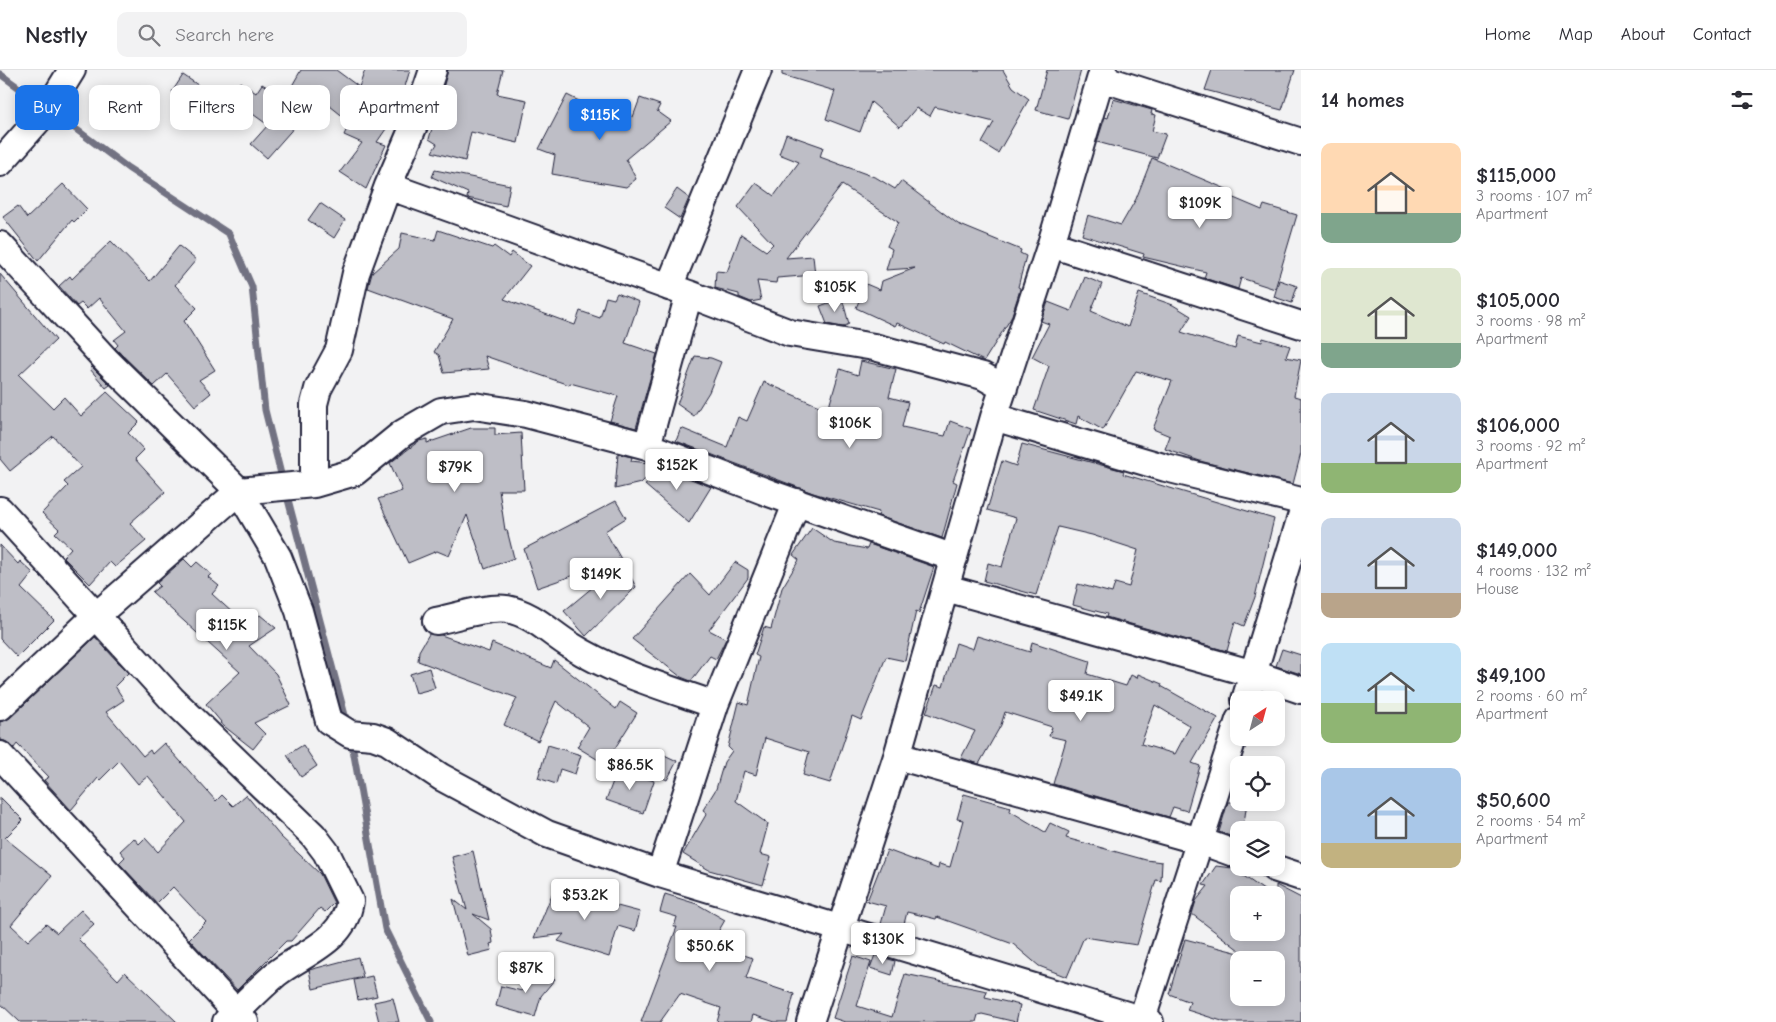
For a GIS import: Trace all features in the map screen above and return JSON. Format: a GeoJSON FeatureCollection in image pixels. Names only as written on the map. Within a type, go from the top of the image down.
{"type":"FeatureCollection","features":[{"type":"Feature","properties":{"kind":"street"},"geometry":{"type":"LineString","coordinates":[[0,163],[48,109],[72,70]]}},
{"type":"Feature","properties":{"kind":"street"},"geometry":{"type":"LineString","coordinates":[[314,484],[314,404],[318,389],[339,350],[356,274],[388,186],[415,123],[433,70]]}},
{"type":"Feature","properties":{"kind":"street"},"geometry":{"type":"LineString","coordinates":[[647,446],[681,298],[758,70]]}},
{"type":"Feature","properties":{"kind":"street"},"geometry":{"type":"LineString","coordinates":[[810,1022],[842,929],[897,756],[994,417],[1024,321],[1051,244],[1102,74],[1301,142]]}},
{"type":"Feature","properties":{"kind":"street"},"geometry":{"type":"LineString","coordinates":[[388,186],[681,298],[790,333],[874,347],[983,376],[1004,388]]}},
{"type":"Feature","properties":{"kind":"street"},"geometry":{"type":"LineString","coordinates":[[1051,244],[1301,325]]}},
{"type":"Feature","properties":{"kind":"street"},"geometry":{"type":"LineString","coordinates":[[0,245],[107,361],[239,491],[278,557],[299,611],[329,721],[350,734],[373,736],[387,741],[441,777],[547,834],[660,874],[1144,1021],[1231,746]]}},
{"type":"Feature","properties":{"kind":"street"},"geometry":{"type":"LineString","coordinates":[[681,298],[729,320],[737,326],[738,334]]}},
{"type":"Feature","properties":{"kind":"street"},"geometry":{"type":"LineString","coordinates":[[0,707],[97,615],[239,491],[314,484],[355,472],[402,433],[441,410],[474,406],[526,414],[647,446],[954,558]]}},
{"type":"Feature","properties":{"kind":"street"},"geometry":{"type":"LineString","coordinates":[[994,417],[1166,468],[1301,501]]}},
{"type":"Feature","properties":{"kind":"street"},"geometry":{"type":"LineString","coordinates":[[660,874],[715,706],[797,502]]}},
{"type":"Feature","properties":{"kind":"street"},"geometry":{"type":"LineString","coordinates":[[0,510],[172,699],[313,835],[326,852],[350,901],[344,921],[325,944],[277,974],[236,1019],[0,755]]}},
{"type":"Feature","properties":{"kind":"street"},"geometry":{"type":"LineString","coordinates":[[1248,691],[1301,517]]}},
{"type":"Feature","properties":{"kind":"street"},"geometry":{"type":"LineString","coordinates":[[946,588],[1254,674],[1301,690]]}},
{"type":"Feature","properties":{"kind":"street"},"geometry":{"type":"LineString","coordinates":[[436,621],[506,609],[526,614],[570,645],[609,665],[643,680],[715,706]]}},
{"type":"Feature","properties":{"kind":"street"},"geometry":{"type":"LineString","coordinates":[[897,756],[1200,841],[1230,852]]}},
{"type":"Feature","properties":{"kind":"street"},"geometry":{"type":"LineString","coordinates":[[1285,872],[1301,877]]}},
{"type":"Feature","properties":{"kind":"building"},"geometry":{"type":"Polygon","coordinates":[[[301,70],[336,70],[356,85],[340,85],[340,114],[330,106],[330,85],[292,85],[301,70]]]}},
{"type":"Feature","properties":{"kind":"building"},"geometry":{"type":"Polygon","coordinates":[[[365,70],[410,70],[405,85],[360,85],[365,70]]]}},
{"type":"Feature","properties":{"kind":"building"},"geometry":{"type":"Polygon","coordinates":[[[448,70],[503,70],[497,94],[527,100],[518,143],[471,132],[465,161],[432,152],[437,144],[429,139],[431,130],[457,130],[457,85],[444,85],[448,70]]]}},
{"type":"Feature","properties":{"kind":"building"},"geometry":{"type":"Polygon","coordinates":[[[782,70],[1003,70],[1013,87],[1029,99],[998,153],[982,143],[994,122],[935,107],[930,116],[916,108],[900,127],[871,102],[860,132],[826,119],[835,91],[782,75],[782,70]]]}},
{"type":"Feature","properties":{"kind":"building"},"geometry":{"type":"Polygon","coordinates":[[[1047,70],[1081,70],[1068,119],[1036,110],[1047,70]]]}},
{"type":"Feature","properties":{"kind":"building"},"geometry":{"type":"Polygon","coordinates":[[[1212,70],[1295,70],[1282,110],[1205,90],[1212,70]]]}},
{"type":"Feature","properties":{"kind":"building"},"geometry":{"type":"Polygon","coordinates":[[[183,75],[198,85],[177,85],[183,75]]]}},
{"type":"Feature","properties":{"kind":"building"},"geometry":{"type":"Polygon","coordinates":[[[262,84],[264,85],[263,121],[253,114],[253,91],[256,93],[262,84]]]}},
{"type":"Feature","properties":{"kind":"building"},"geometry":{"type":"Polygon","coordinates":[[[567,95],[609,116],[617,105],[633,117],[640,98],[660,105],[657,111],[671,121],[626,159],[636,179],[626,187],[552,174],[555,155],[539,149],[567,95]]]}},
{"type":"Feature","properties":{"kind":"building"},"geometry":{"type":"Polygon","coordinates":[[[1113,99],[1152,110],[1151,114],[1156,115],[1152,131],[1166,134],[1157,158],[1097,142],[1105,117],[1108,118],[1113,99]]]}},
{"type":"Feature","properties":{"kind":"building"},"geometry":{"type":"Polygon","coordinates":[[[264,130],[292,130],[267,158],[251,144],[264,130]]]}},
{"type":"Feature","properties":{"kind":"building"},"geometry":{"type":"Polygon","coordinates":[[[346,130],[385,130],[377,142],[386,145],[366,189],[340,172],[362,143],[344,135],[346,130]]]}},
{"type":"Feature","properties":{"kind":"building"},"geometry":{"type":"Polygon","coordinates":[[[786,134],[823,147],[820,157],[877,178],[895,189],[901,181],[958,224],[1021,250],[1020,253],[1026,256],[1018,287],[1020,288],[1019,293],[1011,318],[984,361],[945,342],[944,344],[897,323],[895,326],[856,308],[866,284],[880,290],[882,281],[915,268],[886,270],[892,249],[887,246],[898,222],[842,185],[786,258],[813,256],[815,275],[777,278],[776,283],[757,281],[761,300],[751,302],[739,297],[739,294],[715,288],[716,271],[727,272],[741,234],[766,251],[773,244],[738,207],[756,183],[774,196],[799,162],[779,154],[786,134]]]}},
{"type":"Feature","properties":{"kind":"building"},"geometry":{"type":"Polygon","coordinates":[[[1152,158],[1231,191],[1229,196],[1262,210],[1264,205],[1297,215],[1275,289],[1241,278],[1238,289],[1204,278],[1206,272],[1143,257],[1144,254],[1082,235],[1088,215],[1121,225],[1136,199],[1152,158]]]}},
{"type":"Feature","properties":{"kind":"building"},"geometry":{"type":"Polygon","coordinates":[[[435,170],[510,185],[506,206],[467,198],[468,193],[432,177],[435,170]]]}},
{"type":"Feature","properties":{"kind":"building"},"geometry":{"type":"Polygon","coordinates":[[[63,184],[87,209],[74,222],[72,220],[38,261],[3,217],[18,206],[27,218],[63,184]]]}},
{"type":"Feature","properties":{"kind":"building"},"geometry":{"type":"Polygon","coordinates":[[[677,189],[689,198],[680,219],[664,208],[677,189]]]}},
{"type":"Feature","properties":{"kind":"building"},"geometry":{"type":"Polygon","coordinates":[[[320,203],[345,220],[334,238],[308,220],[320,203]]]}},
{"type":"Feature","properties":{"kind":"building"},"geometry":{"type":"Polygon","coordinates":[[[438,230],[492,248],[494,246],[509,257],[512,252],[530,266],[504,299],[575,325],[580,311],[600,318],[606,297],[614,299],[617,293],[639,302],[625,343],[657,354],[636,428],[610,421],[618,396],[570,383],[569,385],[485,356],[489,369],[444,373],[439,355],[434,352],[453,319],[368,288],[372,273],[399,249],[402,233],[435,240],[438,230]]]}},
{"type":"Feature","properties":{"kind":"building"},"geometry":{"type":"Polygon","coordinates":[[[111,241],[150,281],[179,246],[196,260],[175,285],[197,308],[184,321],[215,370],[199,380],[211,393],[195,406],[167,374],[154,386],[115,348],[118,345],[114,340],[126,331],[99,298],[87,309],[81,303],[77,306],[59,286],[70,276],[72,279],[111,241]]]}},
{"type":"Feature","properties":{"kind":"building"},"geometry":{"type":"Polygon","coordinates":[[[0,274],[56,340],[19,375],[53,408],[64,397],[81,416],[107,392],[139,422],[128,433],[144,450],[135,459],[165,492],[130,523],[146,541],[115,567],[110,562],[90,584],[63,557],[71,548],[55,533],[59,529],[42,513],[68,486],[64,482],[81,467],[53,436],[10,471],[0,459],[0,274]]]}},
{"type":"Feature","properties":{"kind":"building"},"geometry":{"type":"Polygon","coordinates":[[[1085,277],[1102,284],[1091,311],[1128,327],[1139,293],[1173,305],[1191,316],[1181,332],[1235,349],[1238,336],[1262,342],[1263,338],[1290,346],[1286,357],[1301,360],[1294,396],[1301,398],[1301,453],[1293,484],[1200,461],[1165,449],[1170,436],[1153,429],[1172,381],[1136,371],[1103,430],[1078,416],[1076,424],[1034,410],[1049,366],[1032,357],[1049,324],[1041,321],[1048,302],[1071,311],[1085,277]]]}},
{"type":"Feature","properties":{"kind":"building"},"geometry":{"type":"Polygon","coordinates":[[[1279,280],[1297,286],[1292,303],[1274,297],[1279,280]]]}},
{"type":"Feature","properties":{"kind":"building"},"geometry":{"type":"Polygon","coordinates":[[[842,298],[849,324],[843,327],[827,324],[820,306],[842,298]]]}},
{"type":"Feature","properties":{"kind":"building"},"geometry":{"type":"Polygon","coordinates":[[[695,356],[711,358],[721,362],[709,392],[694,416],[677,404],[695,356]]]}},
{"type":"Feature","properties":{"kind":"building"},"geometry":{"type":"Polygon","coordinates":[[[861,361],[896,369],[889,397],[908,402],[902,427],[945,436],[950,421],[971,429],[953,481],[957,483],[942,538],[878,516],[879,512],[813,493],[676,441],[681,428],[727,447],[738,417],[747,421],[764,382],[828,410],[840,369],[858,375],[861,361]]]}},
{"type":"Feature","properties":{"kind":"building"},"geometry":{"type":"Polygon","coordinates":[[[92,367],[110,385],[106,388],[90,369],[92,367]]]}},
{"type":"Feature","properties":{"kind":"building"},"geometry":{"type":"Polygon","coordinates":[[[471,428],[495,428],[495,435],[521,433],[524,490],[499,490],[505,530],[507,530],[514,558],[485,569],[467,515],[449,556],[437,551],[408,563],[378,499],[402,491],[390,463],[419,441],[427,439],[427,443],[471,428]]]}},
{"type":"Feature","properties":{"kind":"building"},"geometry":{"type":"Polygon","coordinates":[[[1022,444],[1124,471],[1123,474],[1274,519],[1255,597],[1244,626],[1235,622],[1227,651],[1106,617],[1107,614],[1073,605],[1078,584],[1112,593],[1115,583],[1129,587],[1138,550],[1092,535],[1058,527],[1036,595],[984,581],[988,563],[1002,567],[1016,518],[987,510],[1002,461],[1016,466],[1022,444]]]}},
{"type":"Feature","properties":{"kind":"building"},"geometry":{"type":"Polygon","coordinates":[[[618,454],[632,457],[631,461],[649,463],[648,476],[641,483],[615,489],[618,454]]]}},
{"type":"Feature","properties":{"kind":"building"},"geometry":{"type":"Polygon","coordinates":[[[653,464],[711,487],[689,523],[645,485],[650,482],[648,476],[653,464]]]}},
{"type":"Feature","properties":{"kind":"building"},"geometry":{"type":"Polygon","coordinates":[[[616,501],[626,518],[605,531],[621,559],[537,588],[524,549],[616,501]]]}},
{"type":"Feature","properties":{"kind":"building"},"geometry":{"type":"Polygon","coordinates":[[[812,528],[834,543],[867,549],[869,544],[934,567],[919,613],[916,611],[905,661],[886,657],[861,720],[852,716],[830,783],[803,775],[809,752],[765,738],[756,775],[744,771],[736,801],[768,824],[760,854],[771,857],[763,885],[709,870],[683,854],[707,813],[703,810],[716,789],[724,762],[732,751],[728,747],[739,702],[748,705],[759,657],[755,655],[764,627],[771,629],[782,588],[799,560],[793,555],[812,528]]]}},
{"type":"Feature","properties":{"kind":"building"},"geometry":{"type":"Polygon","coordinates":[[[0,545],[18,564],[20,561],[33,573],[21,588],[54,620],[17,657],[0,639],[0,545]]]}},
{"type":"Feature","properties":{"kind":"building"},"geometry":{"type":"Polygon","coordinates":[[[184,559],[192,567],[197,562],[211,574],[208,577],[219,586],[212,594],[246,625],[260,615],[276,628],[249,646],[276,674],[291,705],[254,723],[265,734],[253,749],[220,723],[206,704],[240,672],[152,592],[160,586],[157,583],[184,559]]]}},
{"type":"Feature","properties":{"kind":"building"},"geometry":{"type":"Polygon","coordinates":[[[623,562],[636,587],[586,636],[564,611],[623,562]]]}},
{"type":"Feature","properties":{"kind":"building"},"geometry":{"type":"Polygon","coordinates":[[[735,562],[748,570],[748,578],[709,630],[726,639],[716,659],[710,656],[691,681],[681,677],[632,639],[690,574],[710,595],[735,562]]]}},
{"type":"Feature","properties":{"kind":"building"},"geometry":{"type":"Polygon","coordinates":[[[429,634],[441,635],[489,652],[492,643],[551,668],[554,660],[616,709],[620,702],[637,713],[605,764],[577,747],[589,727],[556,701],[538,741],[504,725],[517,698],[418,661],[419,651],[429,634]]]}},
{"type":"Feature","properties":{"kind":"building"},"geometry":{"type":"Polygon","coordinates":[[[977,636],[1030,652],[1032,642],[1090,661],[1087,674],[1126,686],[1131,675],[1137,678],[1138,674],[1162,684],[1161,686],[1218,718],[1192,763],[1200,766],[1187,811],[1173,807],[1169,817],[1053,784],[1066,740],[1049,736],[1052,727],[1005,712],[1001,725],[979,764],[961,758],[975,731],[926,713],[936,685],[943,687],[956,643],[973,649],[977,636]],[[1155,705],[1141,744],[1175,754],[1190,726],[1155,705]]]}},
{"type":"Feature","properties":{"kind":"building"},"geometry":{"type":"Polygon","coordinates":[[[95,637],[128,673],[115,686],[124,700],[106,712],[143,756],[150,750],[152,754],[164,743],[216,801],[222,795],[233,806],[246,795],[280,836],[320,874],[334,903],[325,912],[320,908],[291,941],[286,941],[237,990],[189,939],[206,922],[173,887],[157,903],[119,863],[125,857],[120,851],[134,838],[139,844],[145,838],[158,852],[186,822],[148,776],[138,784],[119,761],[100,780],[98,778],[71,810],[44,780],[49,777],[17,744],[14,748],[5,741],[0,740],[0,722],[10,718],[95,637]]]}},
{"type":"Feature","properties":{"kind":"building"},"geometry":{"type":"Polygon","coordinates":[[[1282,649],[1301,655],[1301,674],[1276,666],[1282,649]]]}},
{"type":"Feature","properties":{"kind":"building"},"geometry":{"type":"Polygon","coordinates":[[[429,668],[435,688],[416,693],[410,674],[429,668]]]}},
{"type":"Feature","properties":{"kind":"building"},"geometry":{"type":"Polygon","coordinates":[[[303,745],[317,766],[301,777],[287,755],[303,745]]]}},
{"type":"Feature","properties":{"kind":"building"},"geometry":{"type":"Polygon","coordinates":[[[548,745],[581,755],[575,774],[560,769],[556,784],[538,778],[548,745]]]}},
{"type":"Feature","properties":{"kind":"building"},"geometry":{"type":"Polygon","coordinates":[[[658,752],[677,761],[667,780],[649,771],[658,752]]]}},
{"type":"Feature","properties":{"kind":"building"},"geometry":{"type":"Polygon","coordinates":[[[618,768],[654,781],[643,813],[606,800],[618,768]]]}},
{"type":"Feature","properties":{"kind":"building"},"geometry":{"type":"Polygon","coordinates":[[[964,794],[1011,807],[1010,811],[1045,832],[1050,823],[1069,832],[1066,838],[1146,860],[1162,862],[1161,881],[1156,880],[1137,945],[1084,937],[1067,977],[1039,966],[1013,944],[937,917],[936,919],[907,912],[902,932],[881,924],[886,906],[867,901],[887,850],[938,869],[939,864],[950,867],[963,820],[957,819],[964,794]]]}},
{"type":"Feature","properties":{"kind":"building"},"geometry":{"type":"Polygon","coordinates":[[[0,797],[23,820],[5,838],[52,876],[11,925],[28,941],[46,924],[57,933],[81,910],[94,924],[78,939],[118,980],[125,972],[177,1022],[20,1022],[0,1003],[0,797]]]}},
{"type":"Feature","properties":{"kind":"building"},"geometry":{"type":"Polygon","coordinates":[[[1228,802],[1230,802],[1230,811],[1246,811],[1244,821],[1230,821],[1230,836],[1219,832],[1228,802]]]}},
{"type":"Feature","properties":{"kind":"building"},"geometry":{"type":"Polygon","coordinates":[[[473,851],[489,920],[473,914],[491,929],[493,943],[490,944],[492,950],[468,956],[453,899],[467,910],[452,857],[473,851]]]}},
{"type":"Feature","properties":{"kind":"building"},"geometry":{"type":"Polygon","coordinates":[[[1216,866],[1230,868],[1230,876],[1244,876],[1258,886],[1230,886],[1230,941],[1285,941],[1285,890],[1301,898],[1301,1022],[1225,1022],[1187,1010],[1190,1002],[1169,994],[1185,939],[1231,951],[1230,1006],[1285,1006],[1285,951],[1240,951],[1192,914],[1196,901],[1208,886],[1203,885],[1216,866]]]}},
{"type":"Feature","properties":{"kind":"building"},"geometry":{"type":"Polygon","coordinates":[[[555,887],[606,900],[606,903],[640,912],[635,931],[618,926],[609,957],[558,941],[564,934],[534,938],[555,887]]]}},
{"type":"Feature","properties":{"kind":"building"},"geometry":{"type":"Polygon","coordinates":[[[665,894],[697,904],[725,920],[711,944],[753,958],[746,978],[794,994],[787,1022],[775,1022],[753,1015],[751,1022],[717,1022],[721,1008],[680,994],[660,1022],[641,1022],[677,927],[674,927],[677,917],[660,912],[665,894]]]}},
{"type":"Feature","properties":{"kind":"building"},"geometry":{"type":"Polygon","coordinates":[[[875,955],[895,961],[892,975],[870,968],[875,955]]]}},
{"type":"Feature","properties":{"kind":"building"},"geometry":{"type":"Polygon","coordinates":[[[853,956],[871,962],[857,1006],[892,1017],[905,974],[987,991],[985,997],[1020,1005],[1016,1022],[982,1014],[978,1015],[976,1022],[845,1022],[833,1018],[853,956]]]}},
{"type":"Feature","properties":{"kind":"building"},"geometry":{"type":"Polygon","coordinates":[[[358,957],[363,977],[313,989],[309,970],[358,957]]]}},
{"type":"Feature","properties":{"kind":"building"},"geometry":{"type":"Polygon","coordinates":[[[538,966],[555,979],[541,996],[535,1017],[496,1006],[501,986],[522,991],[524,984],[538,966]]]}},
{"type":"Feature","properties":{"kind":"building"},"geometry":{"type":"Polygon","coordinates":[[[372,976],[377,996],[358,1000],[354,980],[372,976]]]}},
{"type":"Feature","properties":{"kind":"building"},"geometry":{"type":"Polygon","coordinates":[[[393,998],[399,1022],[379,1022],[374,1002],[393,998]]]}},
{"type":"Feature","properties":{"kind":"waterway"},"geometry":{"type":"LineString","coordinates":[[0,74],[15,85]]}},
{"type":"Feature","properties":{"kind":"waterway"},"geometry":{"type":"LineString","coordinates":[[77,130],[128,168],[229,234],[252,287],[265,410],[283,482]]}},
{"type":"Feature","properties":{"kind":"waterway"},"geometry":{"type":"LineString","coordinates":[[286,492],[347,723]]}},
{"type":"Feature","properties":{"kind":"waterway"},"geometry":{"type":"LineString","coordinates":[[351,738],[385,929],[431,1022]]}}]}
